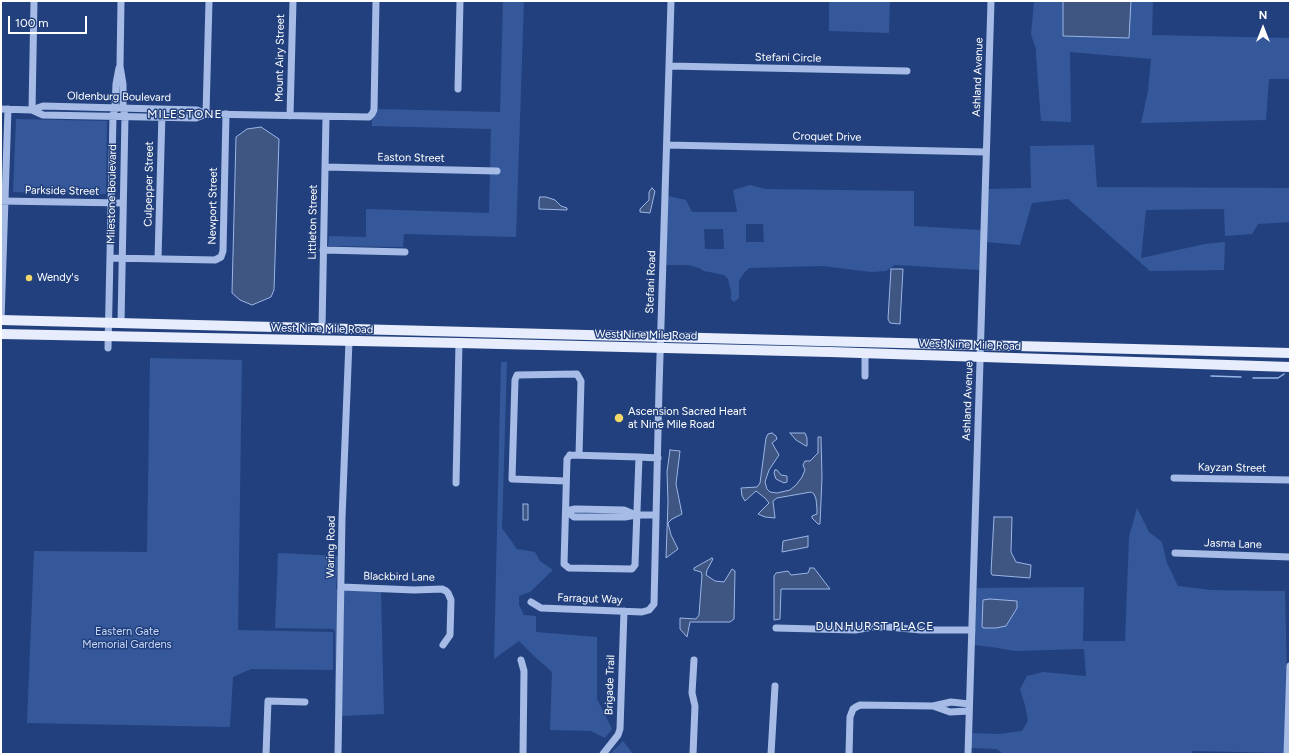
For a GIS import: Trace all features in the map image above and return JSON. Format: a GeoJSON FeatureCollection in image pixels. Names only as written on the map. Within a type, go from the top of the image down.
{"type":"FeatureCollection","features":[{"type":"Feature","properties":{"kind":"main road","name":"West Nine Mile Road"},"geometry":{"type":"LineString","coordinates":[[1,320],[216,338],[865,353],[1290,367]]}},
{"type":"Feature","properties":{"kind":"main road","name":"West Nine Mile Road"},"geometry":{"type":"LineString","coordinates":[[121,323],[1290,353]]}},
{"type":"Feature","properties":{"kind":"main road"},"geometry":{"type":"LineString","coordinates":[[108,330],[115,328],[121,323]]}},
{"type":"Feature","properties":{"kind":"main road"},"geometry":{"type":"LineString","coordinates":[[108,330],[112,332],[124,330],[192,332],[203,325]]}},
{"type":"Feature","properties":{"kind":"main road"},"geometry":{"type":"LineString","coordinates":[[216,338],[232,332],[304,334],[314,333],[322,328]]}},
{"type":"Feature","properties":{"kind":"main road","name":"West Nine Mile Road"},"geometry":{"type":"LineString","coordinates":[[1,334],[108,330]]}},
{"type":"Feature","properties":{"kind":"main road"},"geometry":{"type":"LineString","coordinates":[[349,341],[355,336],[445,336],[449,331]]}},
{"type":"Feature","properties":{"kind":"main road"},"geometry":{"type":"LineString","coordinates":[[548,345],[555,341],[654,341],[661,336]]}},
{"type":"Feature","properties":{"kind":"main road"},"geometry":{"type":"LineString","coordinates":[[660,348],[663,344],[673,342],[765,344],[775,339]]}},
{"type":"Feature","properties":{"kind":"main road"},"geometry":{"type":"LineString","coordinates":[[865,353],[882,348],[976,350],[980,345]]}},
{"type":"Feature","properties":{"kind":"main road"},"geometry":{"type":"LineString","coordinates":[[980,357],[987,351],[1079,353],[1098,348]]}},
{"type":"Feature","properties":{"kind":"main road"},"geometry":{"type":"LineString","coordinates":[[1183,364],[1194,357],[1290,360]]}},
{"type":"Feature","properties":{"kind":"street"},"geometry":{"type":"LineString","coordinates":[[32,110],[34,1]]}},
{"type":"Feature","properties":{"kind":"street","name":"Milestone Boulevard"},"geometry":{"type":"LineString","coordinates":[[121,1],[120,66],[125,116],[121,323]]}},
{"type":"Feature","properties":{"kind":"street"},"geometry":{"type":"LineString","coordinates":[[206,114],[209,1]]}},
{"type":"Feature","properties":{"kind":"street","name":"Mount Airy Street"},"geometry":{"type":"LineString","coordinates":[[290,116],[293,1]]}},
{"type":"Feature","properties":{"kind":"street","name":"Oldenburg Boulevard"},"geometry":{"type":"LineString","coordinates":[[4,109],[32,110],[43,106],[197,110],[206,114],[365,117],[372,114],[374,110],[376,1]]}},
{"type":"Feature","properties":{"kind":"street"},"geometry":{"type":"LineString","coordinates":[[458,89],[460,1]]}},
{"type":"Feature","properties":{"kind":"street","name":"Stefani Road"},"geometry":{"type":"LineString","coordinates":[[649,610],[654,604],[660,348],[671,1]]}},
{"type":"Feature","properties":{"kind":"street","name":"Ashland Avenue"},"geometry":{"type":"LineString","coordinates":[[968,754],[991,1]]}},
{"type":"Feature","properties":{"kind":"street","name":"Milestone Boulevard"},"geometry":{"type":"LineString","coordinates":[[108,348],[113,116],[115,108],[116,84],[120,66]]}},
{"type":"Feature","properties":{"kind":"street","name":"Stefani Circle"},"geometry":{"type":"LineString","coordinates":[[669,66],[907,71]]}},
{"type":"Feature","properties":{"kind":"street"},"geometry":{"type":"LineString","coordinates":[[1,320],[3,201],[6,194],[4,109]]}},
{"type":"Feature","properties":{"kind":"street","name":"Culpepper Street"},"geometry":{"type":"LineString","coordinates":[[158,259],[162,109]]}},
{"type":"Feature","properties":{"kind":"street","name":"Oldenburg Boulevard"},"geometry":{"type":"LineString","coordinates":[[32,110],[43,115],[197,118],[206,114]]}},
{"type":"Feature","properties":{"kind":"street","name":"Newport Street"},"geometry":{"type":"LineString","coordinates":[[110,258],[215,260],[221,257],[223,254],[226,114]]}},
{"type":"Feature","properties":{"kind":"street","name":"Littleton Street"},"geometry":{"type":"LineString","coordinates":[[322,328],[326,116]]}},
{"type":"Feature","properties":{"kind":"street","name":"Croquet Drive"},"geometry":{"type":"LineString","coordinates":[[667,145],[986,152]]}},
{"type":"Feature","properties":{"kind":"street","name":"Easton Street"},"geometry":{"type":"LineString","coordinates":[[325,167],[497,171]]}},
{"type":"Feature","properties":{"kind":"street","name":"Parkside Street"},"geometry":{"type":"LineString","coordinates":[[3,201],[123,203]]}},
{"type":"Feature","properties":{"kind":"street"},"geometry":{"type":"LineString","coordinates":[[323,250],[404,252]]}},
{"type":"Feature","properties":{"kind":"street","name":"Waring Road"},"geometry":{"type":"LineString","coordinates":[[338,754],[342,518],[349,341]]}},
{"type":"Feature","properties":{"kind":"street"},"geometry":{"type":"LineString","coordinates":[[456,483],[459,343]]}},
{"type":"Feature","properties":{"kind":"street"},"geometry":{"type":"LineString","coordinates":[[865,353],[865,376]]}},
{"type":"Feature","properties":{"kind":"street"},"geometry":{"type":"LineString","coordinates":[[566,480],[512,479],[515,380],[517,375],[577,374],[581,381],[579,455]]}},
{"type":"Feature","properties":{"kind":"street"},"geometry":{"type":"LineString","coordinates":[[639,457],[635,565],[632,569],[569,568],[564,564],[567,459],[570,455],[639,457],[658,458]]}},
{"type":"Feature","properties":{"kind":"street","name":"Kayzan Street"},"geometry":{"type":"LineString","coordinates":[[1174,478],[1290,480]]}},
{"type":"Feature","properties":{"kind":"street"},"geometry":{"type":"LineString","coordinates":[[566,511],[575,509],[624,510],[636,515],[656,515]]}},
{"type":"Feature","properties":{"kind":"street","name":"Jasma Lane"},"geometry":{"type":"LineString","coordinates":[[1174,554],[1290,557]]}},
{"type":"Feature","properties":{"kind":"street","name":"Blackbird Lane"},"geometry":{"type":"LineString","coordinates":[[342,587],[414,590],[442,589],[446,591],[451,600],[450,628],[448,639],[443,645]]}},
{"type":"Feature","properties":{"kind":"street","name":"Farragut Way"},"geometry":{"type":"LineString","coordinates":[[531,602],[541,608],[646,612],[649,610]]}},
{"type":"Feature","properties":{"kind":"street","name":"Brigade Trail"},"geometry":{"type":"LineString","coordinates":[[603,754],[618,735],[620,729],[624,611]]}},
{"type":"Feature","properties":{"kind":"street"},"geometry":{"type":"LineString","coordinates":[[776,628],[854,630],[873,627],[888,627],[921,630],[972,630]]}},
{"type":"Feature","properties":{"kind":"street"},"geometry":{"type":"LineString","coordinates":[[521,660],[524,671],[523,754]]}},
{"type":"Feature","properties":{"kind":"street"},"geometry":{"type":"LineString","coordinates":[[692,754],[694,706],[692,693],[694,660]]}},
{"type":"Feature","properties":{"kind":"street"},"geometry":{"type":"LineString","coordinates":[[1287,754],[1290,666]]}},
{"type":"Feature","properties":{"kind":"street"},"geometry":{"type":"LineString","coordinates":[[771,754],[774,686]]}},
{"type":"Feature","properties":{"kind":"street"},"geometry":{"type":"LineString","coordinates":[[266,754],[268,701],[305,702]]}},
{"type":"Feature","properties":{"kind":"street"},"geometry":{"type":"LineString","coordinates":[[850,754],[850,717],[853,709],[860,705],[933,706],[950,702],[969,707]]}},
{"type":"Feature","properties":{"kind":"green space"},"geometry":{"type":"Polygon","coordinates":[[[503,1],[524,1],[516,237],[404,234],[403,247],[328,246],[329,236],[366,237],[366,209],[489,213],[491,129],[372,126],[372,119],[379,109],[500,112],[503,1]]]}},
{"type":"Feature","properties":{"kind":"green space"},"geometry":{"type":"Polygon","coordinates":[[[829,1],[890,1],[889,33],[829,31],[829,1]]]}},
{"type":"Feature","properties":{"kind":"green space"},"geometry":{"type":"Polygon","coordinates":[[[1034,1],[1153,1],[1152,35],[1290,38],[1290,79],[1269,79],[1266,120],[1141,123],[1148,91],[1151,59],[1070,52],[1071,122],[1041,121],[1036,49],[1031,35],[1034,1]]]}},
{"type":"Feature","properties":{"kind":"green space"},"geometry":{"type":"Polygon","coordinates":[[[16,119],[107,121],[106,194],[13,192],[16,119]]]}},
{"type":"Feature","properties":{"kind":"green space"},"geometry":{"type":"Polygon","coordinates":[[[1094,145],[1097,187],[1290,188],[1290,222],[1258,224],[1252,234],[1225,236],[1224,209],[1146,210],[1141,258],[1205,244],[1225,242],[1224,270],[1150,271],[1068,199],[1032,203],[1020,245],[986,242],[988,189],[1031,188],[1030,146],[1094,145]]]}},
{"type":"Feature","properties":{"kind":"green space"},"geometry":{"type":"Polygon","coordinates":[[[750,185],[765,189],[914,191],[914,226],[981,230],[980,270],[895,265],[886,271],[871,272],[823,266],[749,268],[739,281],[739,298],[734,302],[731,299],[728,279],[724,275],[704,271],[688,265],[666,265],[668,196],[686,200],[692,212],[737,212],[733,190],[750,185]],[[746,224],[746,242],[764,242],[763,224],[746,224]],[[704,229],[705,249],[724,249],[723,229],[704,229]]]}},
{"type":"Feature","properties":{"kind":"green space","name":"Eastern Gate Memorial Gardens"},"geometry":{"type":"Polygon","coordinates":[[[150,358],[242,360],[238,630],[333,632],[333,670],[251,669],[233,677],[230,727],[27,723],[34,551],[147,552],[150,358]]]}},
{"type":"Feature","properties":{"kind":"green space"},"geometry":{"type":"Polygon","coordinates":[[[501,362],[507,362],[502,528],[517,549],[535,552],[540,561],[553,570],[530,592],[519,596],[519,605],[524,615],[536,616],[536,632],[597,637],[597,699],[612,729],[605,738],[591,731],[550,730],[552,672],[519,641],[494,659],[501,362]]]}},
{"type":"Feature","properties":{"kind":"green space"},"geometry":{"type":"Polygon","coordinates":[[[1137,508],[1149,532],[1162,542],[1167,563],[1178,586],[1211,590],[1285,591],[1287,676],[1284,753],[1192,751],[1192,754],[1003,754],[997,749],[971,748],[971,733],[999,734],[1022,731],[1028,721],[1020,689],[1027,676],[1043,672],[1086,676],[1084,649],[1015,651],[974,645],[977,588],[1084,587],[1083,641],[1125,641],[1129,537],[1137,508]]]}},
{"type":"Feature","properties":{"kind":"green space"},"geometry":{"type":"Polygon","coordinates":[[[278,553],[338,556],[336,589],[339,589],[335,716],[335,631],[333,629],[275,628],[278,553]]]}},
{"type":"Feature","properties":{"kind":"green space"},"geometry":{"type":"Polygon","coordinates":[[[344,590],[381,592],[384,714],[341,716],[344,590]]]}},
{"type":"Feature","properties":{"kind":"green space"},"geometry":{"type":"Polygon","coordinates":[[[623,741],[633,754],[610,754],[623,741]]]}},
{"type":"Feature","properties":{"kind":"shaded area"},"geometry":{"type":"Polygon","coordinates":[[[1063,1],[1131,1],[1129,38],[1063,36],[1063,1]]]}},
{"type":"Feature","properties":{"kind":"shaded area"},"geometry":{"type":"Polygon","coordinates":[[[261,127],[279,139],[274,290],[271,297],[252,305],[240,300],[232,293],[236,137],[247,129],[261,127]]]}},
{"type":"Feature","properties":{"kind":"shaded area"},"geometry":{"type":"Polygon","coordinates":[[[652,188],[655,191],[650,213],[640,212],[640,209],[649,200],[649,192],[652,188]]]}},
{"type":"Feature","properties":{"kind":"shaded area"},"geometry":{"type":"Polygon","coordinates":[[[540,197],[555,200],[561,206],[567,208],[567,210],[539,209],[540,197]]]}},
{"type":"Feature","properties":{"kind":"shaded area"},"geometry":{"type":"Polygon","coordinates":[[[891,269],[903,269],[900,324],[890,323],[888,319],[891,269]]]}},
{"type":"Feature","properties":{"kind":"shaded area"},"geometry":{"type":"Polygon","coordinates":[[[772,433],[777,439],[772,443],[779,455],[769,470],[765,482],[767,489],[770,492],[777,493],[790,490],[796,485],[805,470],[803,465],[805,461],[810,461],[818,453],[818,437],[821,437],[822,478],[820,524],[812,518],[812,516],[817,514],[817,509],[816,499],[814,494],[811,492],[777,498],[773,501],[775,518],[765,517],[758,514],[769,503],[756,491],[745,501],[742,496],[741,488],[757,487],[760,483],[766,438],[768,434],[772,433]]]}},
{"type":"Feature","properties":{"kind":"shaded area"},"geometry":{"type":"Polygon","coordinates":[[[790,433],[805,433],[807,438],[807,446],[796,440],[790,433]]]}},
{"type":"Feature","properties":{"kind":"shaded area"},"geometry":{"type":"Polygon","coordinates":[[[670,450],[680,451],[676,484],[682,514],[672,519],[668,523],[671,535],[678,549],[666,558],[668,502],[667,472],[670,450]]]}},
{"type":"Feature","properties":{"kind":"shaded area"},"geometry":{"type":"Polygon","coordinates":[[[775,470],[777,470],[781,475],[787,476],[787,482],[784,483],[776,479],[774,473],[775,470]]]}},
{"type":"Feature","properties":{"kind":"shaded area"},"geometry":{"type":"Polygon","coordinates":[[[523,504],[528,504],[528,520],[523,520],[523,504]]]}},
{"type":"Feature","properties":{"kind":"shaded area"},"geometry":{"type":"Polygon","coordinates":[[[994,517],[1012,517],[1011,552],[1016,562],[1031,565],[1030,578],[992,575],[994,517]]]}},
{"type":"Feature","properties":{"kind":"shaded area"},"geometry":{"type":"Polygon","coordinates":[[[808,536],[808,547],[782,552],[783,541],[808,536]]]}},
{"type":"Feature","properties":{"kind":"shaded area"},"geometry":{"type":"Polygon","coordinates":[[[712,558],[713,559],[706,575],[715,581],[724,582],[732,569],[735,571],[734,619],[730,622],[690,622],[687,637],[680,629],[680,618],[696,619],[699,615],[702,575],[701,572],[694,570],[694,568],[712,558]]]}},
{"type":"Feature","properties":{"kind":"shaded area"},"geometry":{"type":"Polygon","coordinates":[[[810,568],[814,568],[830,589],[781,589],[780,619],[774,620],[774,576],[776,573],[788,571],[791,575],[808,573],[810,568]]]}},
{"type":"Feature","properties":{"kind":"shaded area"},"geometry":{"type":"Polygon","coordinates":[[[990,599],[1017,601],[1017,608],[1006,626],[983,628],[983,600],[990,599]]]}},
{"type":"Feature","properties":{"kind":"waterway"},"geometry":{"type":"LineString","coordinates":[[1253,378],[1278,378],[1284,374]]}},
{"type":"Feature","properties":{"kind":"waterway"},"geometry":{"type":"LineString","coordinates":[[1211,376],[1241,377]]}},
{"type":"Feature","properties":{"kind":"place","name":"Wendy's"},"geometry":{"type":"Point","coordinates":[29,278]}},
{"type":"Feature","properties":{"kind":"place","name":"Ascension Sacred Heart at Nine Mile Road"},"geometry":{"type":"Point","coordinates":[619,418]}},
{"type":"Feature","properties":{"kind":"district","name":"MILESTONE"},"geometry":{"type":"Point","coordinates":[185,114]}},
{"type":"Feature","properties":{"kind":"district","name":"DUNHURST PLACE"},"geometry":{"type":"Point","coordinates":[875,626]}}]}
